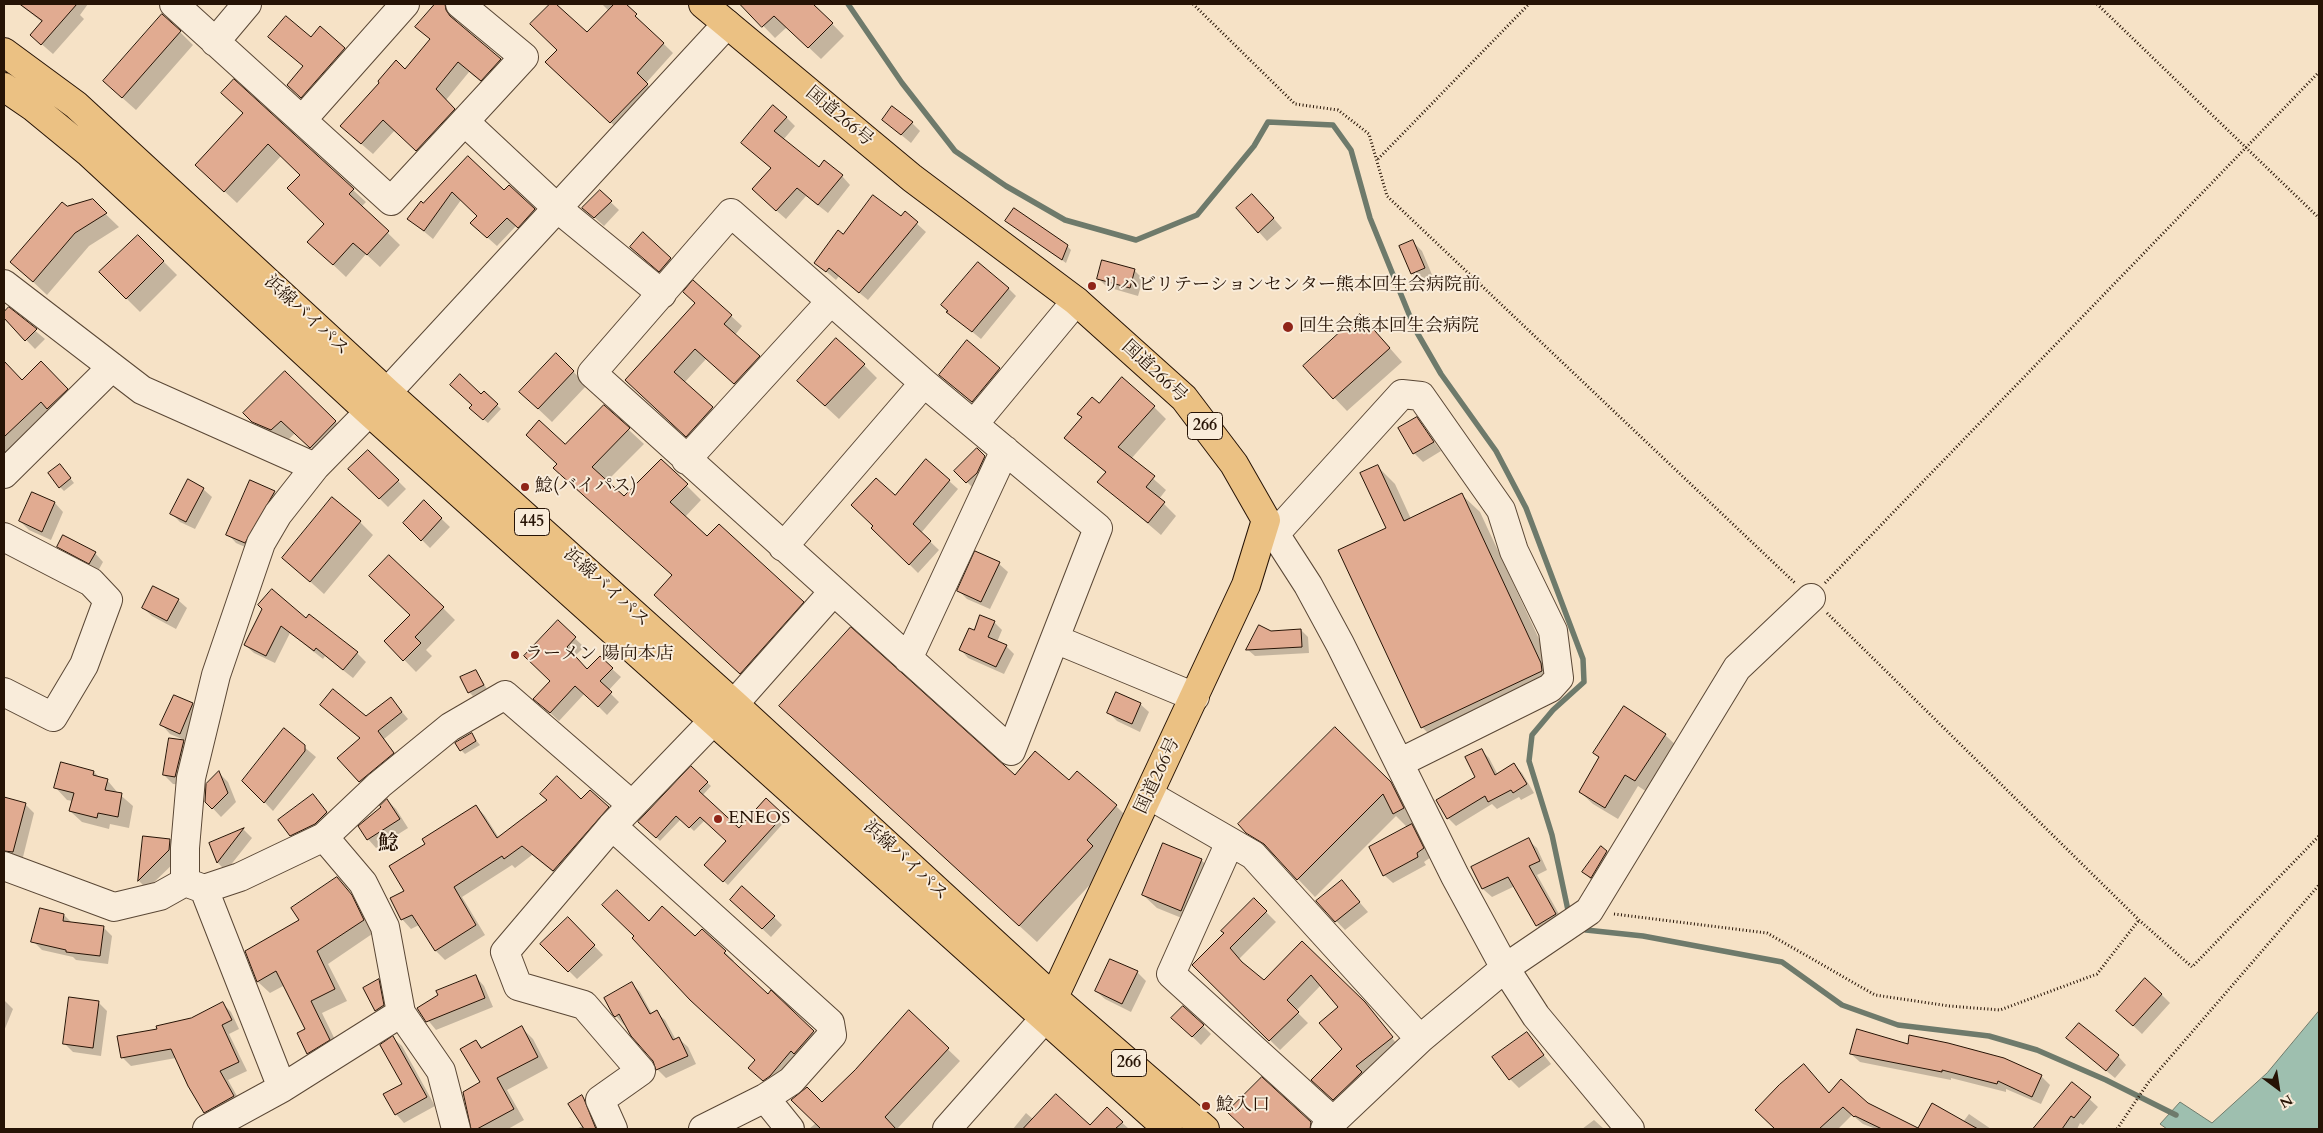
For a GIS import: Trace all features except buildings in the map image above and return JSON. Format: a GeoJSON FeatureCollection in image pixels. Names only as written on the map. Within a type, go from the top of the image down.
{"type":"FeatureCollection","features":[{"type":"Feature","properties":{"kind":"highway","name":"国道266号"},"geometry":{"type":"LineString","coordinates":[[703,4],[912,178],[1076,301],[1184,398],[1234,464],[1270,527],[1246,585],[1150,795],[1049,1008]]}},
{"type":"Feature","properties":{"kind":"highway","name":"浜線バイパス"},"geometry":{"type":"LineString","coordinates":[[4,52],[76,105],[387,392],[724,712],[1049,1008],[1168,1129]]}},
{"type":"Feature","properties":{"kind":"highway","name":"浜線バイパス"},"geometry":{"type":"LineString","coordinates":[[4,87],[33,107],[89,153],[369,412],[724,712]]}},
{"type":"Feature","properties":{"kind":"highway","name":"浜線バイパス"},"geometry":{"type":"LineString","coordinates":[[1049,1008],[1204,1129]]}},
{"type":"Feature","properties":{"kind":"street"},"geometry":{"type":"LineString","coordinates":[[174,4],[391,201],[524,57],[460,4]]}},
{"type":"Feature","properties":{"kind":"street"},"geometry":{"type":"LineString","coordinates":[[215,42],[247,4]]}},
{"type":"Feature","properties":{"kind":"street"},"geometry":{"type":"LineString","coordinates":[[302,120],[405,4]]}},
{"type":"Feature","properties":{"kind":"street"},"geometry":{"type":"LineString","coordinates":[[282,1088],[195,885],[185,848],[191,778],[216,675],[261,543],[278,514],[315,467],[369,412],[727,24]]}},
{"type":"Feature","properties":{"kind":"street"},"geometry":{"type":"LineString","coordinates":[[465,122],[557,208],[662,294]]}},
{"type":"Feature","properties":{"kind":"street"},"geometry":{"type":"LineString","coordinates":[[731,213],[924,384],[1098,528],[1011,751],[782,547],[592,373],[662,294],[731,213]]}},
{"type":"Feature","properties":{"kind":"street"},"geometry":{"type":"LineString","coordinates":[[4,284],[142,390],[315,467]]}},
{"type":"Feature","properties":{"kind":"street"},"geometry":{"type":"LineString","coordinates":[[686,460],[831,301]]}},
{"type":"Feature","properties":{"kind":"street"},"geometry":{"type":"LineString","coordinates":[[974,424],[1076,301]]}},
{"type":"Feature","properties":{"kind":"street"},"geometry":{"type":"LineString","coordinates":[[4,474],[112,367]]}},
{"type":"Feature","properties":{"kind":"street"},"geometry":{"type":"LineString","coordinates":[[782,547],[924,384]]}},
{"type":"Feature","properties":{"kind":"street"},"geometry":{"type":"LineString","coordinates":[[1399,763],[1550,688],[1558,678],[1553,631],[1514,551],[1501,510],[1420,396],[1402,394],[1270,527],[1308,585],[1483,930],[1505,968],[1536,1016],[1630,1129]]}},
{"type":"Feature","properties":{"kind":"street"},"geometry":{"type":"LineString","coordinates":[[908,659],[1005,450]]}},
{"type":"Feature","properties":{"kind":"street"},"geometry":{"type":"LineString","coordinates":[[4,537],[91,582],[108,600],[84,665],[53,718],[4,692]]}},
{"type":"Feature","properties":{"kind":"street"},"geometry":{"type":"LineString","coordinates":[[613,1129],[600,1100],[641,1071],[584,1005],[518,986],[505,952],[612,826],[724,712],[833,592]]}},
{"type":"Feature","properties":{"kind":"street"},"geometry":{"type":"LineString","coordinates":[[1230,842],[1171,974],[1329,1125],[1420,1039],[1505,968],[1589,911],[1737,668],[1811,598]]}},
{"type":"Feature","properties":{"kind":"street"},"geometry":{"type":"LineString","coordinates":[[1055,640],[1195,697]]}},
{"type":"Feature","properties":{"kind":"street"},"geometry":{"type":"LineString","coordinates":[[4,866],[114,907],[195,885],[240,876],[324,837],[379,785],[450,727],[505,695],[632,805]]}},
{"type":"Feature","properties":{"kind":"street"},"geometry":{"type":"LineString","coordinates":[[1150,795],[1252,855],[1420,1039]]}},
{"type":"Feature","properties":{"kind":"street"},"geometry":{"type":"LineString","coordinates":[[612,826],[830,1023],[832,1035],[791,1081],[765,1098],[703,1129]]}},
{"type":"Feature","properties":{"kind":"street"},"geometry":{"type":"LineString","coordinates":[[324,837],[363,883],[385,927],[401,1013],[440,1071],[456,1129]]}},
{"type":"Feature","properties":{"kind":"street"},"geometry":{"type":"LineString","coordinates":[[947,1129],[1049,1008]]}},
{"type":"Feature","properties":{"kind":"street"},"geometry":{"type":"LineString","coordinates":[[207,1129],[282,1088],[401,1013]]}},
{"type":"Feature","properties":{"kind":"street"},"geometry":{"type":"LineString","coordinates":[[765,1098],[790,1129]]}},
{"type":"Feature","properties":{"kind":"path"},"geometry":{"type":"LineString","coordinates":[[1193,4],[1295,104],[1338,110],[1368,134],[1378,160],[1387,196],[1811,598],[2139,920],[2192,967],[2319,836]]}},
{"type":"Feature","properties":{"kind":"path"},"geometry":{"type":"LineString","coordinates":[[1378,160],[1529,4]]}},
{"type":"Feature","properties":{"kind":"path"},"geometry":{"type":"LineString","coordinates":[[2097,4],[2319,218]]}},
{"type":"Feature","properties":{"kind":"path"},"geometry":{"type":"LineString","coordinates":[[1811,598],[2319,72]]}},
{"type":"Feature","properties":{"kind":"path"},"geometry":{"type":"LineString","coordinates":[[2117,1129],[2148,1083],[2319,885]]}},
{"type":"Feature","properties":{"kind":"path"},"geometry":{"type":"LineString","coordinates":[[1589,911],[1766,933],[1875,995],[1949,1006],[2000,1010],[2098,974],[2139,920]]}},
{"type":"Feature","properties":{"kind":"shaded area"},"geometry":{"type":"Polygon","coordinates":[[[2319,1011],[2319,1129],[2167,1129],[2160,1124],[2180,1102],[2212,1123],[2267,1073],[2319,1011]]]}},
{"type":"Feature","properties":{"kind":"waterway"},"geometry":{"type":"LineString","coordinates":[[848,4],[902,83],[955,151],[1006,186],[1065,220],[1136,240],[1197,215],[1254,146],[1268,122],[1333,125],[1351,150],[1370,218],[1415,329],[1441,374],[1496,451],[1526,508],[1583,659],[1584,682],[1553,710],[1532,735],[1529,761],[1552,835],[1569,915]]}},
{"type":"Feature","properties":{"kind":"waterway"},"geometry":{"type":"LineString","coordinates":[[1580,927],[1586,930],[1643,936],[1782,962],[1842,1005],[1898,1025],[1989,1036],[2037,1050],[2106,1080],[2176,1115]]}},
{"type":"Feature","properties":{"kind":"place","name":"リハビリテーションセンター熊本回生会病院前"},"geometry":{"type":"Point","coordinates":[1092,286]}},
{"type":"Feature","properties":{"kind":"place","name":"回生会熊本回生会病院"},"geometry":{"type":"Point","coordinates":[1288,327]}},
{"type":"Feature","properties":{"kind":"place","name":"鯰(バイパス)"},"geometry":{"type":"Point","coordinates":[525,487]}},
{"type":"Feature","properties":{"kind":"place","name":"ラーメン 陽向本店"},"geometry":{"type":"Point","coordinates":[515,655]}},
{"type":"Feature","properties":{"kind":"place","name":"ENEOS"},"geometry":{"type":"Point","coordinates":[718,819]}},
{"type":"Feature","properties":{"kind":"place","name":"鯰入口"},"geometry":{"type":"Point","coordinates":[1206,1106]}},
{"type":"Feature","properties":{"kind":"district","name":"鯰"},"geometry":{"type":"Point","coordinates":[388,844]}}]}
